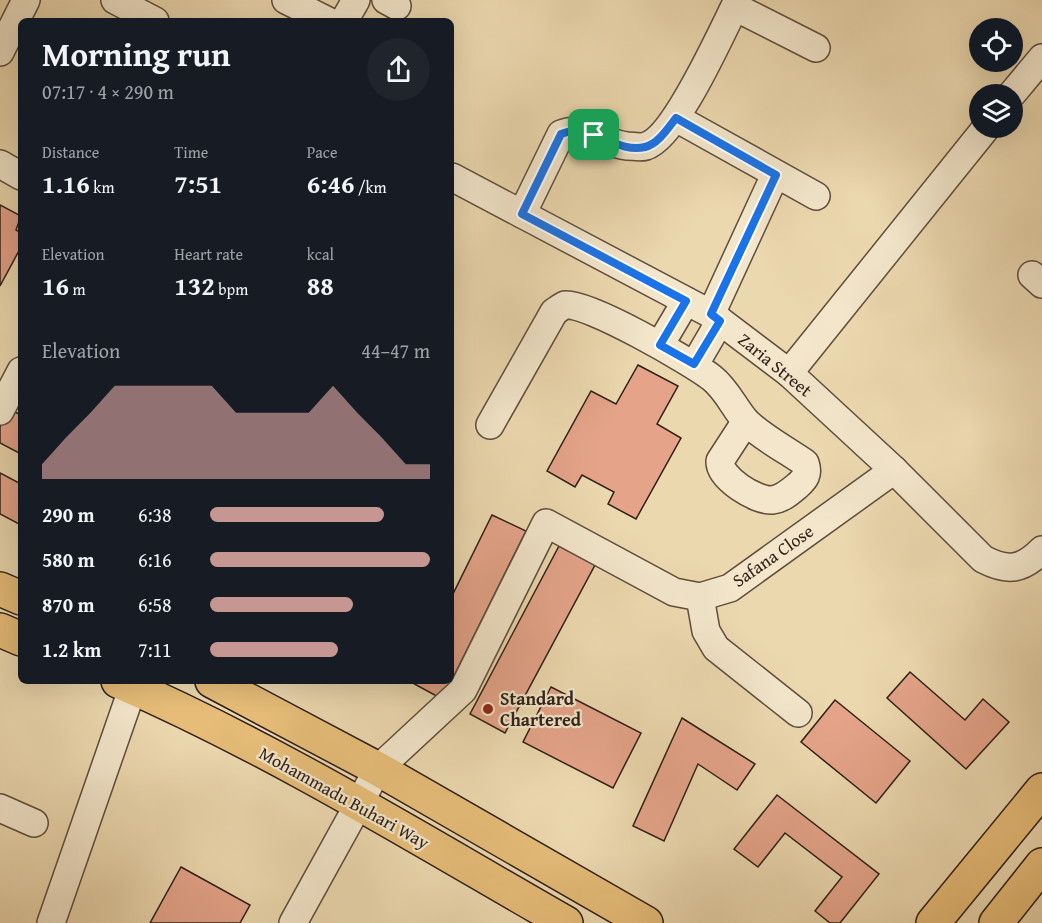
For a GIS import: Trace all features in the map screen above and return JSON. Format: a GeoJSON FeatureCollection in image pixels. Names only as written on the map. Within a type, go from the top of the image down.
{"type":"FeatureCollection","features":[{"type":"Feature","properties":{"kind":"main road"},"geometry":{"type":"LineString","coordinates":[[0,590],[18,597]]}},
{"type":"Feature","properties":{"kind":"main road"},"geometry":{"type":"LineString","coordinates":[[0,630],[18,638]]}},
{"type":"Feature","properties":{"kind":"main road","name":"Mohammadu Buhari Way"},"geometry":{"type":"LineString","coordinates":[[126,684],[358,803],[566,923]]}},
{"type":"Feature","properties":{"kind":"main road"},"geometry":{"type":"LineString","coordinates":[[225,684],[646,923]]}},
{"type":"Feature","properties":{"kind":"main road"},"geometry":{"type":"LineString","coordinates":[[933,923],[1042,790]]}},
{"type":"Feature","properties":{"kind":"main road"},"geometry":{"type":"LineString","coordinates":[[996,923],[1042,865]]}},
{"type":"Feature","properties":{"kind":"street"},"geometry":{"type":"LineString","coordinates":[[0,52],[26,0]]}},
{"type":"Feature","properties":{"kind":"street"},"geometry":{"type":"LineString","coordinates":[[115,0],[149,18]]}},
{"type":"Feature","properties":{"kind":"street"},"geometry":{"type":"LineString","coordinates":[[286,0],[322,18]]}},
{"type":"Feature","properties":{"kind":"street"},"geometry":{"type":"LineString","coordinates":[[346,18],[356,0]]}},
{"type":"Feature","properties":{"kind":"street"},"geometry":{"type":"LineString","coordinates":[[522,214],[561,134],[570,130],[580,131],[622,145],[645,147],[660,138],[676,118],[736,3],[816,48]]}},
{"type":"Feature","properties":{"kind":"street"},"geometry":{"type":"LineString","coordinates":[[1020,84],[1042,58]]}},
{"type":"Feature","properties":{"kind":"street"},"geometry":{"type":"LineString","coordinates":[[676,118],[816,196]]}},
{"type":"Feature","properties":{"kind":"street"},"geometry":{"type":"LineString","coordinates":[[789,373],[978,138]]}},
{"type":"Feature","properties":{"kind":"street"},"geometry":{"type":"LineString","coordinates":[[0,164],[18,174]]}},
{"type":"Feature","properties":{"kind":"street"},"geometry":{"type":"LineString","coordinates":[[694,364],[776,175]]}},
{"type":"Feature","properties":{"kind":"street","name":"Zaria Street"},"geometry":{"type":"LineString","coordinates":[[454,178],[715,317],[789,373],[894,470],[983,559],[1000,568],[1016,567],[1032,560],[1042,550]]}},
{"type":"Feature","properties":{"kind":"street"},"geometry":{"type":"LineString","coordinates":[[660,345],[686,301]]}},
{"type":"Feature","properties":{"kind":"street"},"geometry":{"type":"LineString","coordinates":[[490,425],[554,312],[565,305],[580,307],[694,364],[731,396],[746,422]]}},
{"type":"Feature","properties":{"kind":"street"},"geometry":{"type":"LineString","coordinates":[[0,411],[18,377]]}},
{"type":"Feature","properties":{"kind":"street","name":"Safana Close"},"geometry":{"type":"LineString","coordinates":[[378,769],[463,690],[546,523],[674,592],[700,597],[730,588],[894,470]]}},
{"type":"Feature","properties":{"kind":"street"},"geometry":{"type":"LineString","coordinates":[[700,597],[706,631],[716,648],[798,713]]}},
{"type":"Feature","properties":{"kind":"street"},"geometry":{"type":"LineString","coordinates":[[51,923],[126,684]]}},
{"type":"Feature","properties":{"kind":"street"},"geometry":{"type":"LineString","coordinates":[[293,923],[378,769]]}},
{"type":"Feature","properties":{"kind":"street"},"geometry":{"type":"LineString","coordinates":[[0,808],[34,823]]}},
{"type":"Feature","properties":{"kind":"building"},"geometry":{"type":"Polygon","coordinates":[[[0,205],[18,214],[16,230],[18,231],[18,253],[0,286],[0,205]]]}},
{"type":"Feature","properties":{"kind":"building"},"geometry":{"type":"Polygon","coordinates":[[[638,365],[678,386],[657,424],[681,438],[636,519],[608,504],[614,492],[582,475],[575,487],[547,471],[591,391],[616,404],[638,365]]]}},
{"type":"Feature","properties":{"kind":"building"},"geometry":{"type":"Polygon","coordinates":[[[9,409],[18,414],[18,452],[0,443],[0,427],[9,409]]]}},
{"type":"Feature","properties":{"kind":"building"},"geometry":{"type":"Polygon","coordinates":[[[0,473],[18,482],[18,523],[0,514],[0,473]]]}},
{"type":"Feature","properties":{"kind":"building"},"geometry":{"type":"Polygon","coordinates":[[[492,515],[526,531],[454,676],[454,592],[492,515]]]}},
{"type":"Feature","properties":{"kind":"building"},"geometry":{"type":"Polygon","coordinates":[[[559,546],[595,565],[505,733],[470,714],[559,546]]]}},
{"type":"Feature","properties":{"kind":"building"},"geometry":{"type":"Polygon","coordinates":[[[910,672],[965,720],[983,699],[1009,722],[966,769],[887,698],[910,672]]]}},
{"type":"Feature","properties":{"kind":"building"},"geometry":{"type":"Polygon","coordinates":[[[414,684],[450,684],[442,699],[414,684]]]}},
{"type":"Feature","properties":{"kind":"building"},"geometry":{"type":"Polygon","coordinates":[[[551,687],[641,733],[613,788],[523,742],[551,687]]]}},
{"type":"Feature","properties":{"kind":"building"},"geometry":{"type":"Polygon","coordinates":[[[835,700],[910,761],[876,803],[801,742],[835,700]]]}},
{"type":"Feature","properties":{"kind":"building"},"geometry":{"type":"Polygon","coordinates":[[[682,718],[755,764],[737,790],[698,764],[664,841],[633,826],[682,718]]]}},
{"type":"Feature","properties":{"kind":"building"},"geometry":{"type":"Polygon","coordinates":[[[777,795],[879,874],[840,923],[830,923],[815,911],[842,877],[785,833],[758,867],[734,849],[777,795]]]}},
{"type":"Feature","properties":{"kind":"building"},"geometry":{"type":"Polygon","coordinates":[[[181,867],[250,905],[240,923],[150,923],[181,867]]]}},
{"type":"Feature","properties":{"kind":"place","name":"Standard Chartered"},"geometry":{"type":"Point","coordinates":[488,709]}},
{"type":"Feature","properties":{"kind":"route"},"geometry":{"type":"LineString","coordinates":[[676,118],[776,175],[711,314],[720,321],[694,364],[660,345],[686,301],[522,214],[561,134],[570,130],[594,135],[622,145],[645,147],[660,138],[676,118]]}}]}
